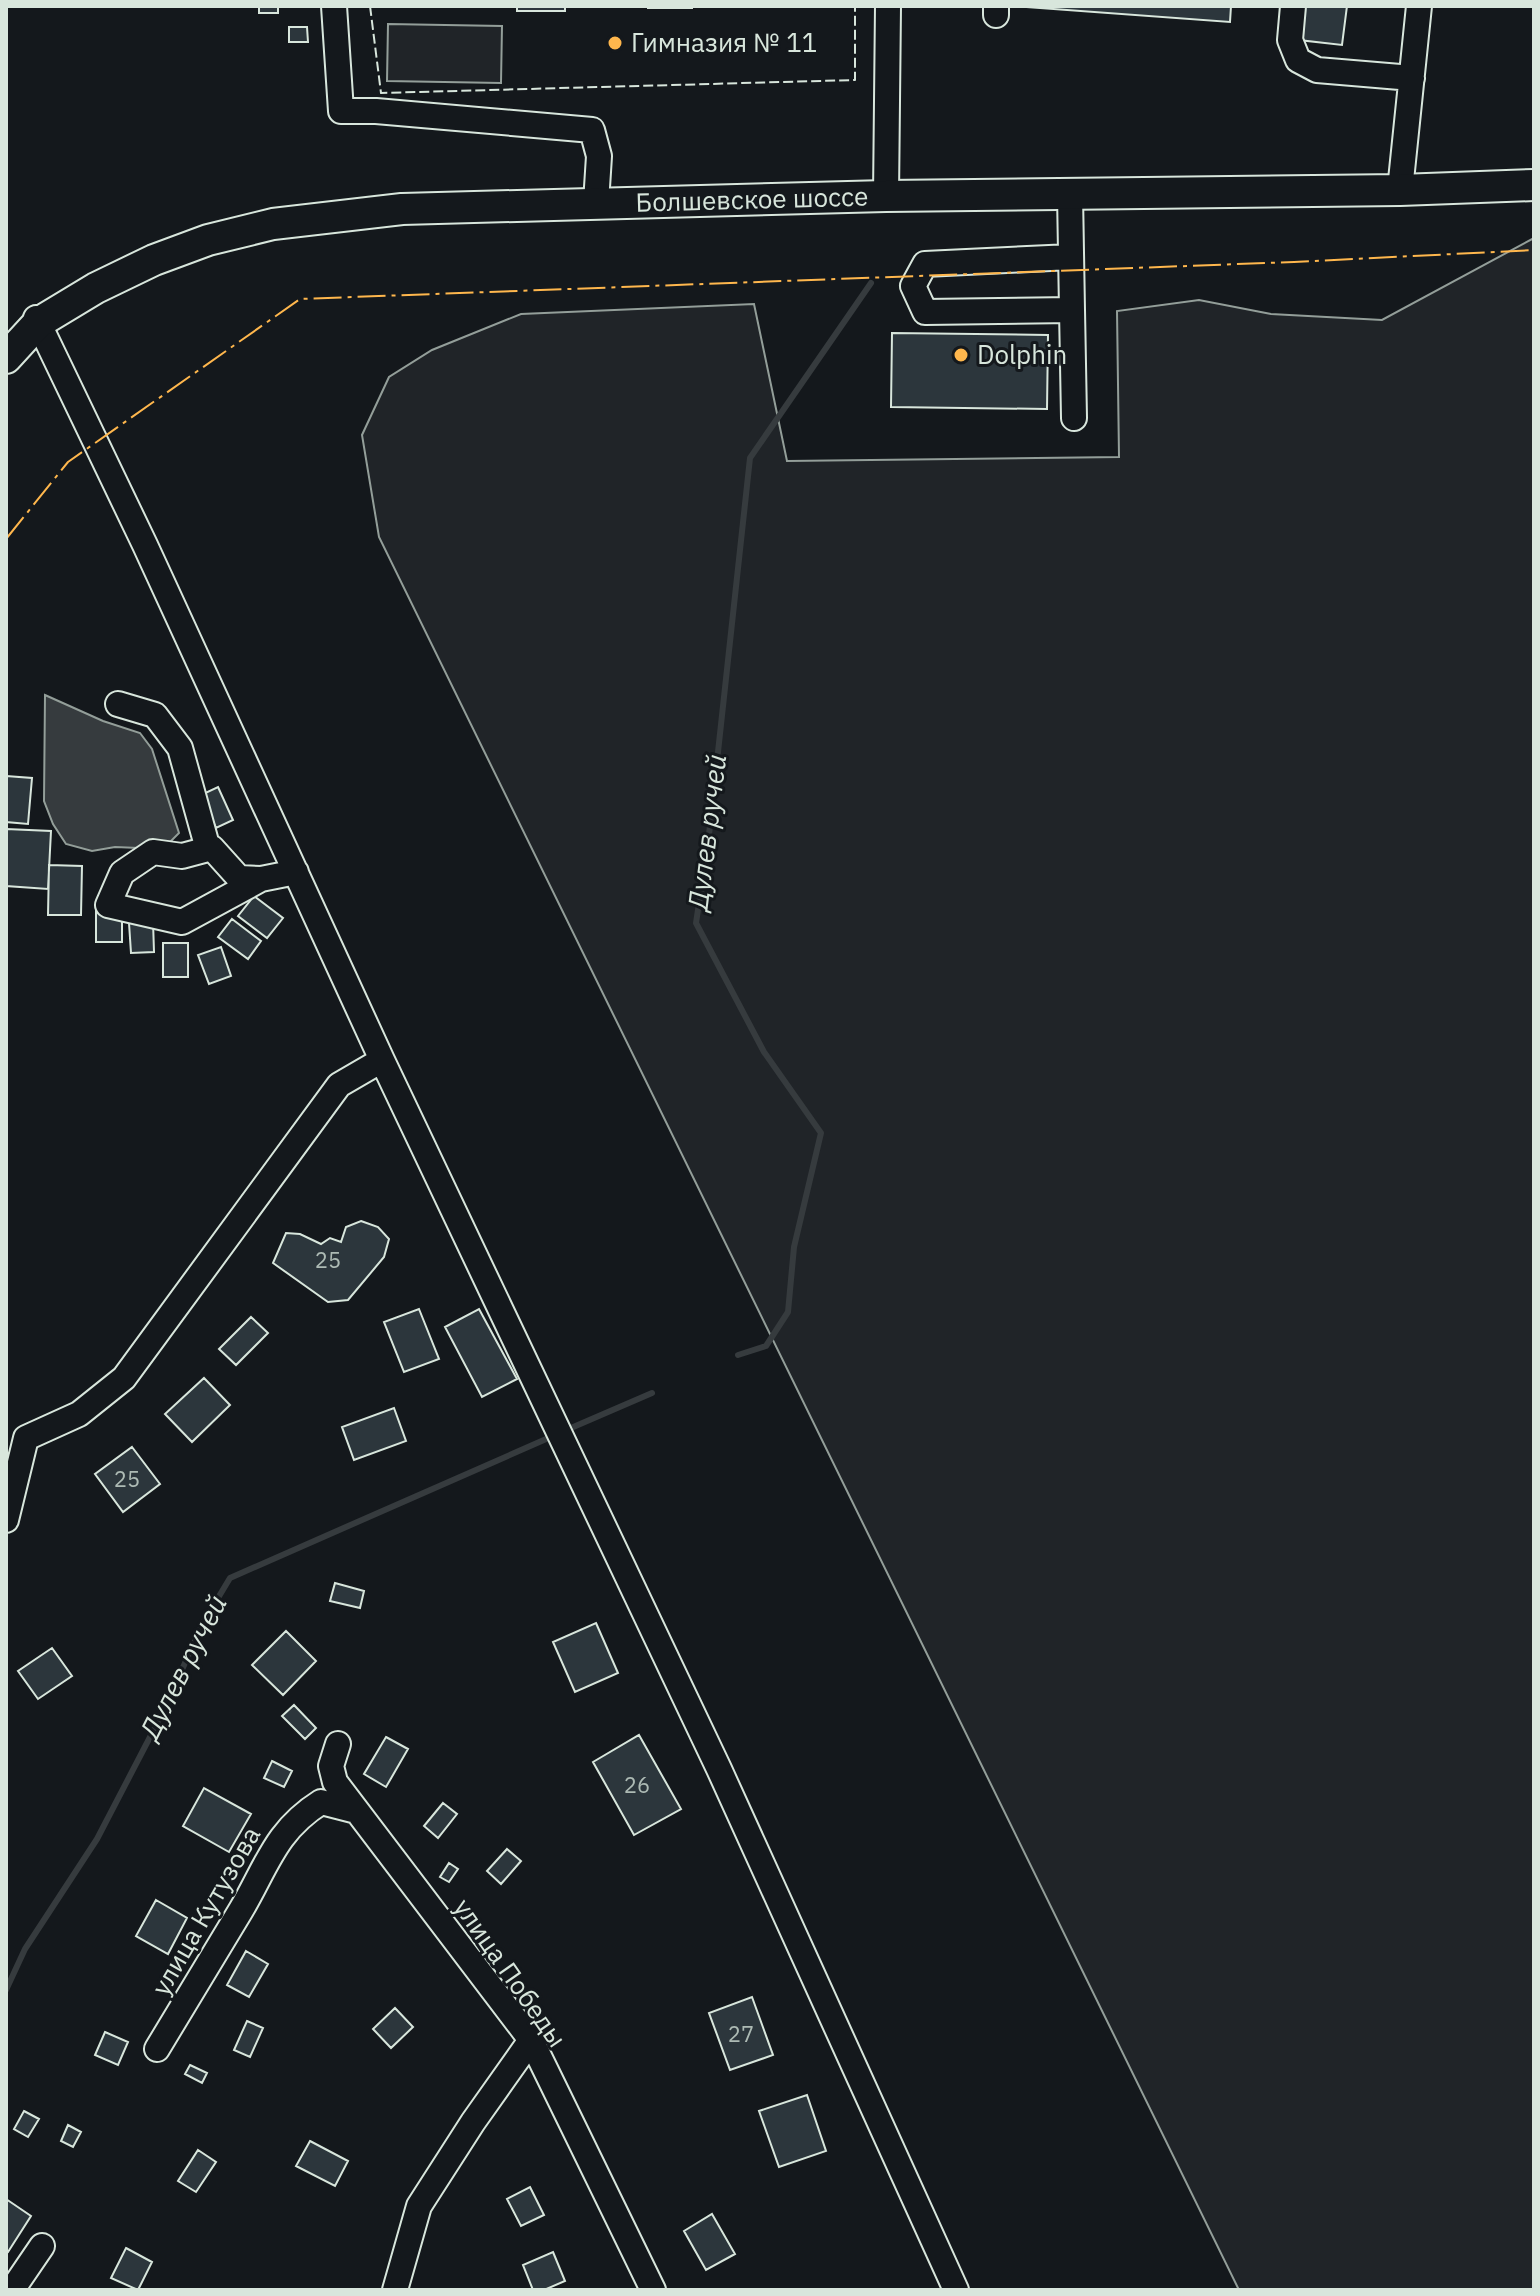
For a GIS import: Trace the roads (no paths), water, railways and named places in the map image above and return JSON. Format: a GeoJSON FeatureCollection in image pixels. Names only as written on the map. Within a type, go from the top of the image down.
{"type":"FeatureCollection","features":[{"type":"Feature","properties":{"kind":"main road","name":"Болшевское шоссе"},"geometry":{"type":"LineString","coordinates":[[6,358],[37,321],[154,260],[208,240],[273,224],[402,209],[886,196],[1400,190],[1534,185]]}},
{"type":"Feature","properties":{"kind":"street"},"geometry":{"type":"LineString","coordinates":[[334,6],[341,111],[376,111],[592,130],[599,156],[596,203]]}},
{"type":"Feature","properties":{"kind":"street"},"geometry":{"type":"LineString","coordinates":[[886,196],[888,6]]}},
{"type":"Feature","properties":{"kind":"street"},"geometry":{"type":"LineString","coordinates":[[1293,6],[1290,40],[1298,60],[1317,70],[1412,78]]}},
{"type":"Feature","properties":{"kind":"street"},"geometry":{"type":"LineString","coordinates":[[1400,190],[1419,6]]}},
{"type":"Feature","properties":{"kind":"street"},"geometry":{"type":"LineString","coordinates":[[1070,194],[1074,418]]}},
{"type":"Feature","properties":{"kind":"street"},"geometry":{"type":"LineString","coordinates":[[1071,257],[925,264],[913,286],[925,312],[1072,310]]}},
{"type":"Feature","properties":{"kind":"street"},"geometry":{"type":"LineString","coordinates":[[37,321],[145,545],[382,1060],[719,1769],[956,2290]]}},
{"type":"Feature","properties":{"kind":"street"},"geometry":{"type":"LineString","coordinates":[[118,704],[155,715],[180,748],[208,849]]}},
{"type":"Feature","properties":{"kind":"street"},"geometry":{"type":"LineString","coordinates":[[261,879],[182,922],[108,905],[122,873],[153,852],[182,856],[212,848],[239,878],[261,879],[296,872]]}},
{"type":"Feature","properties":{"kind":"street"},"geometry":{"type":"LineString","coordinates":[[6,1520],[26,1438],[79,1414],[124,1378],[339,1085],[382,1060]]}},
{"type":"Feature","properties":{"kind":"street","name":"улица Победы"},"geometry":{"type":"LineString","coordinates":[[338,1744],[331,1766],[335,1782],[531,2040],[653,2290]]}},
{"type":"Feature","properties":{"kind":"street","name":"улица Кутузова"},"geometry":{"type":"LineString","coordinates":[[157,2049],[253,1889],[276,1841],[300,1815],[321,1802],[356,1811]]}},
{"type":"Feature","properties":{"kind":"street"},"geometry":{"type":"LineString","coordinates":[[395,2290],[419,2206],[531,2040]]}},
{"type":"Feature","properties":{"kind":"street"},"geometry":{"type":"LineString","coordinates":[[12,2290],[42,2246]]}},
{"type":"Feature","properties":{"kind":"waterway","name":"Дулев ручей"},"geometry":{"type":"LineString","coordinates":[[738,1355],[766,1346],[788,1312],[794,1247],[821,1133],[764,1052],[696,923],[708,844],[750,458],[871,283]]}},
{"type":"Feature","properties":{"kind":"waterway","name":"Дулев ручей"},"geometry":{"type":"LineString","coordinates":[[564,1431],[652,1393]]}},
{"type":"Feature","properties":{"kind":"waterway","name":"Дулев ручей"},"geometry":{"type":"LineString","coordinates":[[6,1990],[25,1949],[97,1839],[162,1714],[203,1623],[230,1578],[553,1436]]}},
{"type":"Feature","properties":{"kind":"place","name":"Гимназия № 11"},"geometry":{"type":"Point","coordinates":[615,43]}},
{"type":"Feature","properties":{"kind":"place","name":"Dolphin"},"geometry":{"type":"Point","coordinates":[961,355]}}]}
